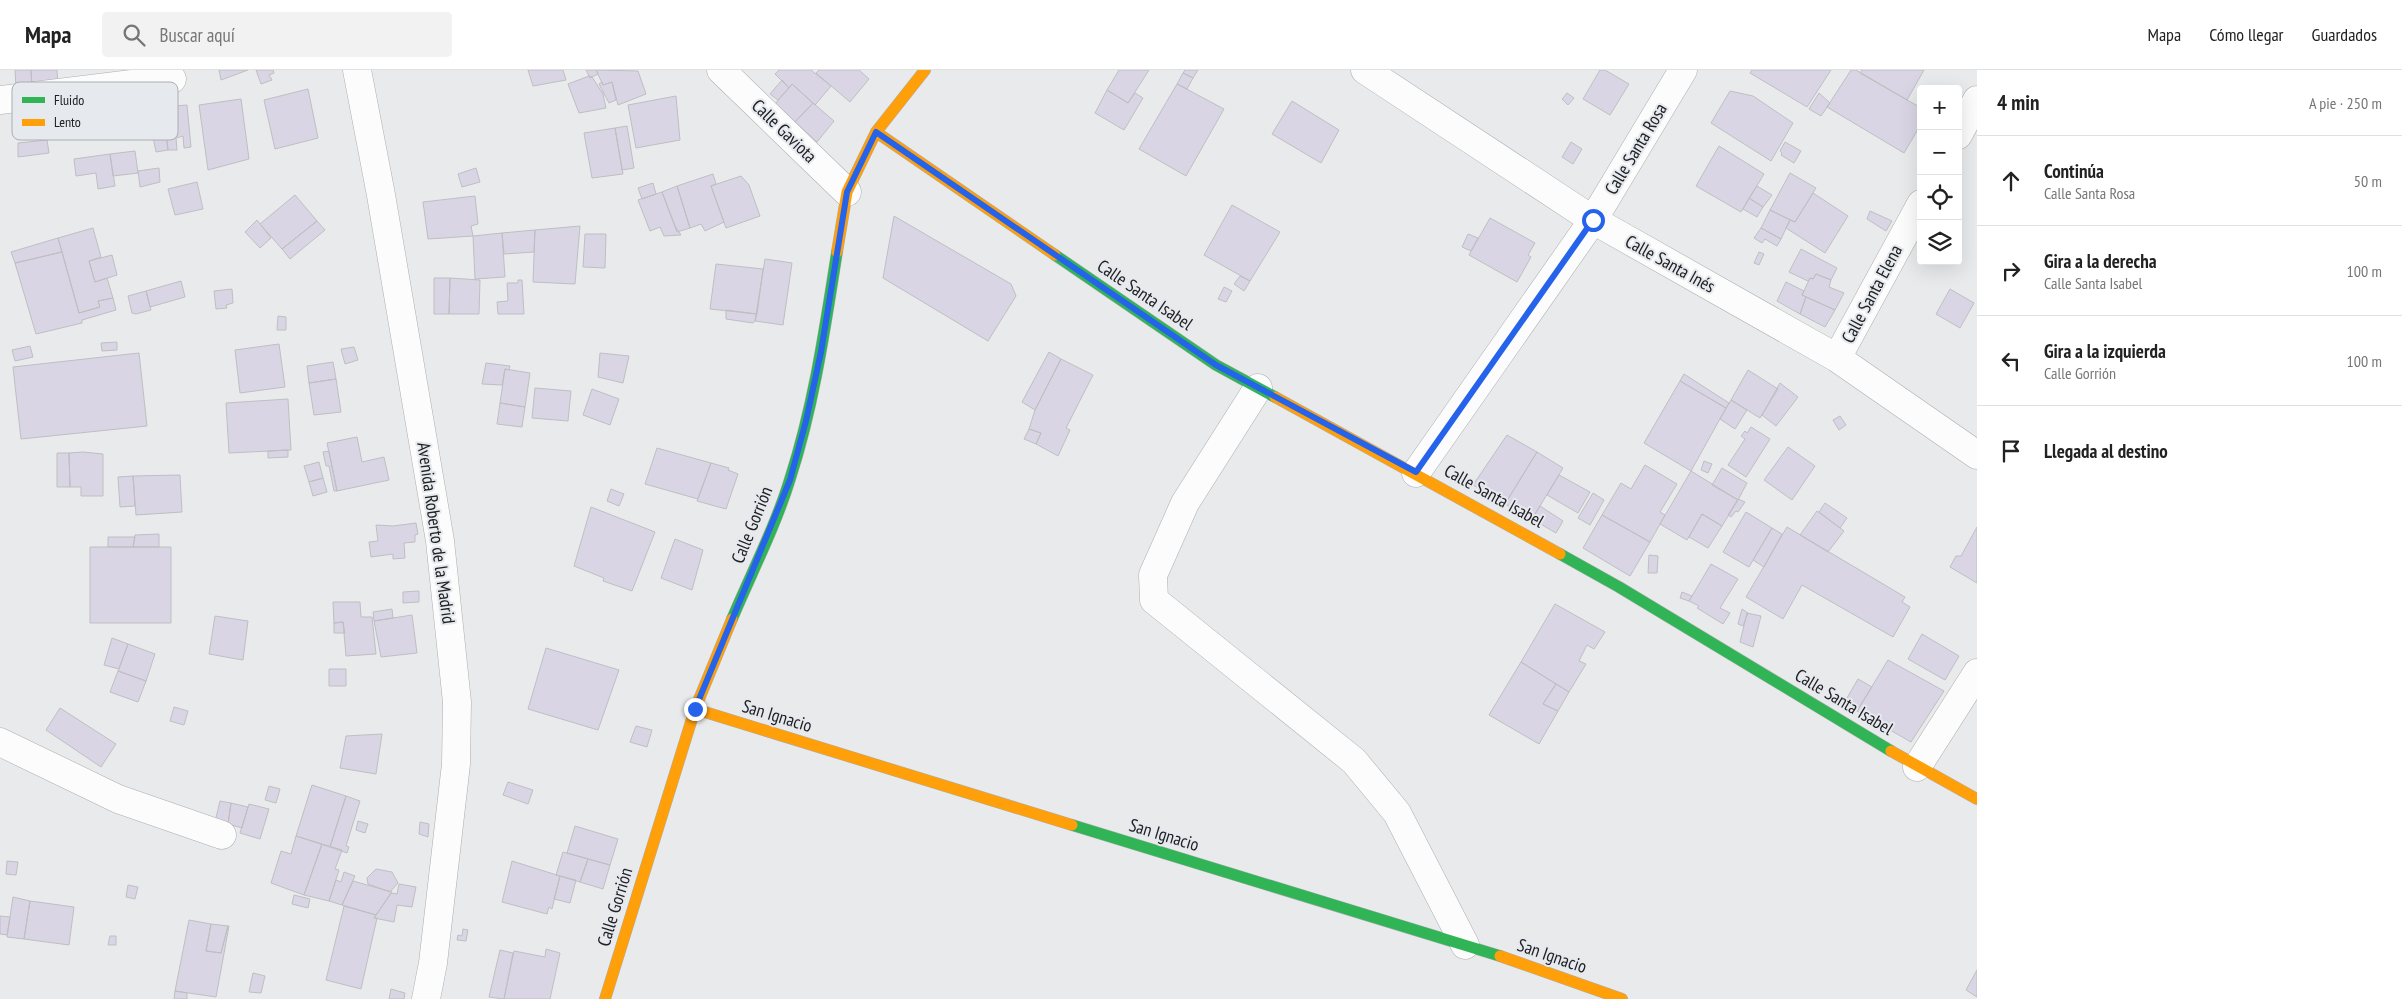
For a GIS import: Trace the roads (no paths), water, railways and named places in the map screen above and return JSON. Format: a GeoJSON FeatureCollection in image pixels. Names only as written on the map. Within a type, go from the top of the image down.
{"type":"FeatureCollection","features":[{"type":"Feature","properties":{"kind":"street","name":"Avenida Roberto de la Madrid"},"geometry":{"type":"LineString","coordinates":[[357,70],[381,195],[440,541],[457,702],[456,764],[433,963],[426,999]]}},
{"type":"Feature","properties":{"kind":"street","name":"Calle Gaviota"},"geometry":{"type":"LineString","coordinates":[[721,70],[847,192]]}},
{"type":"Feature","properties":{"kind":"street","name":"Calle Gorrión"},"geometry":{"type":"LineString","coordinates":[[605,999],[695,709],[790,480],[806,421],[821,352],[847,192],[876,132],[924,70]]}},
{"type":"Feature","properties":{"kind":"street","name":"Calle Santa Inés"},"geometry":{"type":"LineString","coordinates":[[1365,70],[1593,220],[1838,358],[1977,455]]}},
{"type":"Feature","properties":{"kind":"street","name":"Calle Santa Rosa"},"geometry":{"type":"LineString","coordinates":[[1416,472],[1593,220],[1683,70]]}},
{"type":"Feature","properties":{"kind":"street"},"geometry":{"type":"LineString","coordinates":[[147,82],[172,79]]}},
{"type":"Feature","properties":{"kind":"street"},"geometry":{"type":"LineString","coordinates":[[1961,130],[1977,100]]}},
{"type":"Feature","properties":{"kind":"street","name":"Calle Santa Isabel"},"geometry":{"type":"LineString","coordinates":[[876,132],[1216,365],[1416,472],[1620,587],[1917,767],[1977,799]]}},
{"type":"Feature","properties":{"kind":"street","name":"Calle Santa Elena"},"geometry":{"type":"LineString","coordinates":[[1838,358],[1917,211]]}},
{"type":"Feature","properties":{"kind":"street"},"geometry":{"type":"LineString","coordinates":[[1258,388],[1185,503],[1153,575],[1154,600],[1354,761],[1397,813],[1464,945]]}},
{"type":"Feature","properties":{"kind":"street"},"geometry":{"type":"LineString","coordinates":[[1917,767],[1977,673]]}},
{"type":"Feature","properties":{"kind":"street","name":"San Ignacio"},"geometry":{"type":"LineString","coordinates":[[695,709],[1526,964],[1622,999]]}},
{"type":"Feature","properties":{"kind":"street"},"geometry":{"type":"LineString","coordinates":[[0,742],[118,799],[222,835]]}}]}
